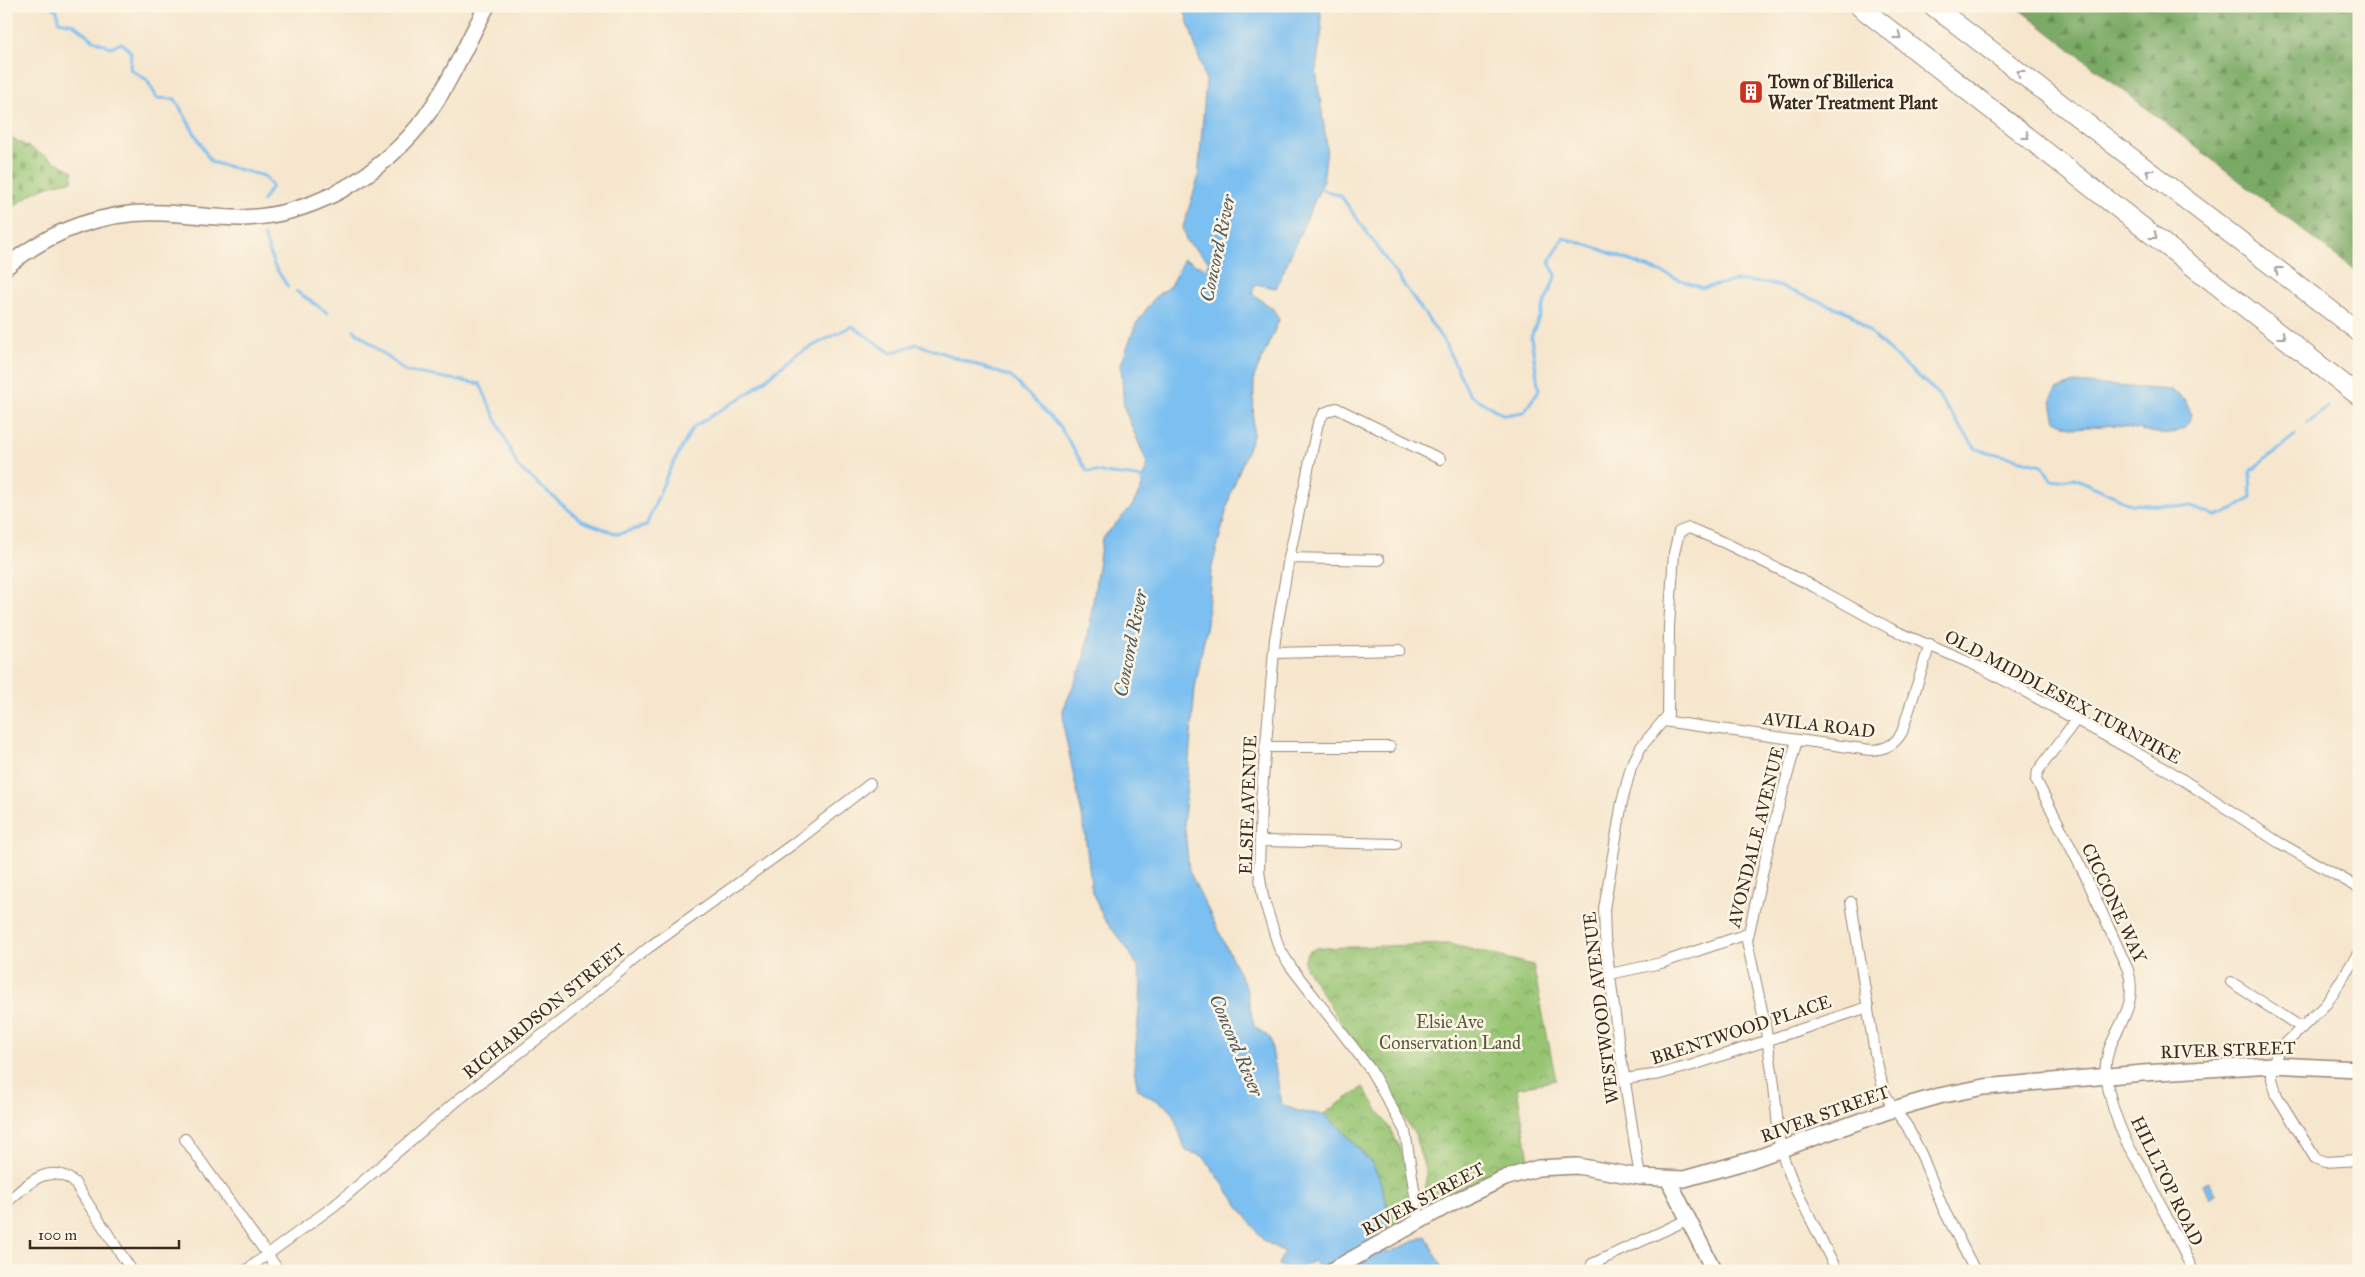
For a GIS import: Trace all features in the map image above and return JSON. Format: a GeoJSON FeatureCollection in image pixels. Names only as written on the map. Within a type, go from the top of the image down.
{"type":"FeatureCollection","features":[{"type":"Feature","properties":{"kind":"highway"},"geometry":{"type":"LineString","coordinates":[[1859,6],[2359,396]]}},
{"type":"Feature","properties":{"kind":"highway"},"geometry":{"type":"LineString","coordinates":[[1933,6],[2359,332]]}},
{"type":"Feature","properties":{"kind":"main road"},"geometry":{"type":"LineString","coordinates":[[6,267],[52,236],[100,218],[145,212],[243,218],[280,213],[313,203],[359,181],[385,161],[411,135],[431,110],[487,6]]}},
{"type":"Feature","properties":{"kind":"main road","name":"RIVER STREET"},"geometry":{"type":"LineString","coordinates":[[1331,1271],[1419,1220],[1486,1186],[1538,1168],[1578,1166],[1640,1177],[1668,1179],[1699,1176],[1894,1109],[1984,1086],[2272,1065],[2359,1069]]}},
{"type":"Feature","properties":{"kind":"main road"},"geometry":{"type":"LineString","coordinates":[[1668,1179],[1714,1271]]}},
{"type":"Feature","properties":{"kind":"street","name":"ELSIE AVENUE"},"geometry":{"type":"LineString","coordinates":[[1419,1220],[1405,1131],[1370,1069],[1291,967],[1279,948],[1263,897],[1259,871],[1266,747],[1274,653],[1289,558],[1314,434],[1324,413],[1336,408],[1440,459]]}},
{"type":"Feature","properties":{"kind":"street","name":"OLD MIDDLESEX TURNPIKE"},"geometry":{"type":"LineString","coordinates":[[1689,528],[1725,543],[1786,573],[1891,629],[1930,644],[1984,669],[2171,772],[2278,842],[2359,888]]}},
{"type":"Feature","properties":{"kind":"street","name":"WESTWOOD AVENUE"},"geometry":{"type":"LineString","coordinates":[[1640,1177],[1624,1079],[1610,974],[1604,909],[1622,802],[1631,767],[1637,753],[1668,715],[1669,626],[1675,541],[1679,532],[1689,528]]}},
{"type":"Feature","properties":{"kind":"street"},"geometry":{"type":"LineString","coordinates":[[1289,558],[1379,560]]}},
{"type":"Feature","properties":{"kind":"street","name":"AVILA ROAD"},"geometry":{"type":"LineString","coordinates":[[1663,721],[1875,750],[1893,744],[1902,732],[1930,644]]}},
{"type":"Feature","properties":{"kind":"street"},"geometry":{"type":"LineString","coordinates":[[1274,653],[1399,650]]}},
{"type":"Feature","properties":{"kind":"street","name":"CICCONE WAY"},"geometry":{"type":"LineString","coordinates":[[2076,720],[2036,776],[2038,785],[2061,827],[2116,940],[2130,975],[2132,991],[2129,1007],[2109,1051],[2106,1076]]}},
{"type":"Feature","properties":{"kind":"street","name":"AVONDALE AVENUE"},"geometry":{"type":"LineString","coordinates":[[1797,740],[1774,823],[1747,934],[1767,1039],[1774,1085],[1780,1149],[1795,1188],[1837,1271]]}},
{"type":"Feature","properties":{"kind":"street"},"geometry":{"type":"LineString","coordinates":[[1266,747],[1390,747]]}},
{"type":"Feature","properties":{"kind":"street","name":"RICHARDSON STREET"},"geometry":{"type":"LineString","coordinates":[[245,1271],[334,1206],[458,1100],[567,1016],[648,948],[793,844],[870,784]]}},
{"type":"Feature","properties":{"kind":"street"},"geometry":{"type":"LineString","coordinates":[[1260,841],[1396,844]]}},
{"type":"Feature","properties":{"kind":"street"},"geometry":{"type":"LineString","coordinates":[[1851,902],[1880,1079],[1886,1096],[1910,1131],[1943,1208],[1974,1271]]}},
{"type":"Feature","properties":{"kind":"street"},"geometry":{"type":"LineString","coordinates":[[1610,974],[1661,964],[1747,934]]}},
{"type":"Feature","properties":{"kind":"street"},"geometry":{"type":"LineString","coordinates":[[2359,952],[2326,1004],[2279,1050],[2272,1065],[2272,1079],[2277,1096],[2312,1155],[2319,1161],[2325,1162],[2359,1160]]}},
{"type":"Feature","properties":{"kind":"street"},"geometry":{"type":"LineString","coordinates":[[2231,982],[2302,1028]]}},
{"type":"Feature","properties":{"kind":"street","name":"BRENTWOOD PLACE"},"geometry":{"type":"LineString","coordinates":[[1624,1079],[1660,1074],[1702,1062],[1868,1007]]}},
{"type":"Feature","properties":{"kind":"street","name":"HILLTOP ROAD"},"geometry":{"type":"LineString","coordinates":[[2106,1076],[2122,1133],[2142,1168],[2193,1271]]}},
{"type":"Feature","properties":{"kind":"street"},"geometry":{"type":"LineString","coordinates":[[185,1139],[279,1271]]}},
{"type":"Feature","properties":{"kind":"street"},"geometry":{"type":"LineString","coordinates":[[6,1202],[41,1176],[50,1173],[60,1174],[74,1182],[132,1271]]}},
{"type":"Feature","properties":{"kind":"street"},"geometry":{"type":"LineString","coordinates":[[1592,1264],[1689,1219]]}},
{"type":"Feature","properties":{"kind":"green space"},"geometry":{"type":"Polygon","coordinates":[[[2015,6],[2359,6],[2359,274],[2015,6]]]}},
{"type":"Feature","properties":{"kind":"green space"},"geometry":{"type":"Polygon","coordinates":[[[6,135],[73,171],[72,181],[62,182],[36,192],[21,201],[6,214],[6,135]]]}},
{"type":"Feature","properties":{"kind":"green space","name":"Elsie Ave Conservation Land"},"geometry":{"type":"Polygon","coordinates":[[[1450,944],[1533,965],[1556,1080],[1517,1088],[1530,1166],[1477,1182],[1425,1208],[1426,1173],[1415,1135],[1306,969],[1304,962],[1307,953],[1316,948],[1450,944]]]}},
{"type":"Feature","properties":{"kind":"green space","name":"Elsie Ave Conservation Land"},"geometry":{"type":"Polygon","coordinates":[[[1363,1087],[1393,1135],[1406,1167],[1408,1184],[1407,1202],[1401,1222],[1385,1231],[1391,1217],[1373,1165],[1341,1129],[1324,1114],[1363,1087]]]}},
{"type":"Feature","properties":{"kind":"water","name":"Concord River"},"geometry":{"type":"Polygon","coordinates":[[[1183,6],[1320,6],[1322,29],[1316,70],[1327,148],[1323,182],[1276,288],[1256,284],[1252,293],[1273,309],[1279,320],[1254,377],[1253,436],[1231,492],[1211,571],[1207,624],[1195,688],[1184,820],[1189,871],[1246,987],[1254,1026],[1270,1038],[1282,1105],[1301,1112],[1324,1114],[1341,1129],[1373,1165],[1379,1177],[1391,1217],[1385,1231],[1374,1235],[1387,1253],[1426,1236],[1444,1271],[1323,1271],[1314,1261],[1295,1271],[1278,1265],[1284,1252],[1264,1241],[1203,1156],[1186,1151],[1171,1109],[1138,1090],[1134,1068],[1141,986],[1138,967],[1126,947],[1104,919],[1092,892],[1084,825],[1064,729],[1063,710],[1085,658],[1102,539],[1132,506],[1142,487],[1142,478],[1148,465],[1124,408],[1121,364],[1136,324],[1155,297],[1170,286],[1184,259],[1206,269],[1209,261],[1186,241],[1183,227],[1198,179],[1206,81],[1183,6]]]}},
{"type":"Feature","properties":{"kind":"water"},"geometry":{"type":"Polygon","coordinates":[[[2074,383],[2171,390],[2185,400],[2191,414],[2189,421],[2183,429],[2161,434],[2116,425],[2075,428],[2067,426],[2056,420],[2051,399],[2056,390],[2074,383]]]}},
{"type":"Feature","properties":{"kind":"water"},"geometry":{"type":"Polygon","coordinates":[[[2209,1181],[2216,1194],[2209,1198],[2203,1184],[2209,1181]]]}},
{"type":"Feature","properties":{"kind":"waterway"},"geometry":{"type":"LineString","coordinates":[[52,6],[57,11],[59,21],[73,24],[94,40],[110,47],[122,43],[131,52],[130,69],[147,80],[157,98],[175,99],[211,162],[264,176],[272,186],[262,202]]}},
{"type":"Feature","properties":{"kind":"waterway"},"geometry":{"type":"LineString","coordinates":[[1318,188],[1341,196],[1443,340],[1470,395],[1504,415],[1524,412],[1539,390],[1531,337],[1556,275],[1549,263],[1563,238],[1594,247],[1702,288],[1735,281],[1770,283],[1850,313],[1934,390],[1976,449],[2042,465],[2052,481],[2075,478],[2131,504],[2191,507],[2216,516],[2235,509],[2251,498],[2250,472],[2295,435]]}},
{"type":"Feature","properties":{"kind":"waterway"},"geometry":{"type":"LineString","coordinates":[[264,236],[274,265],[288,287]]}},
{"type":"Feature","properties":{"kind":"waterway"},"geometry":{"type":"LineString","coordinates":[[296,291],[328,313]]}},
{"type":"Feature","properties":{"kind":"waterway"},"geometry":{"type":"LineString","coordinates":[[354,330],[405,371],[480,384],[518,467],[582,521],[618,534],[646,526],[667,475],[693,427],[749,393],[795,355],[852,326],[891,353],[917,344],[1011,377],[1060,427],[1087,471],[1138,477],[1145,482]]}},
{"type":"Feature","properties":{"kind":"waterway"},"geometry":{"type":"LineString","coordinates":[[2308,423],[2328,407]]}},
{"type":"Feature","properties":{"kind":"place","name":"Town of Billerica Water Treatment Plant"},"geometry":{"type":"Point","coordinates":[1751,92]}}]}
